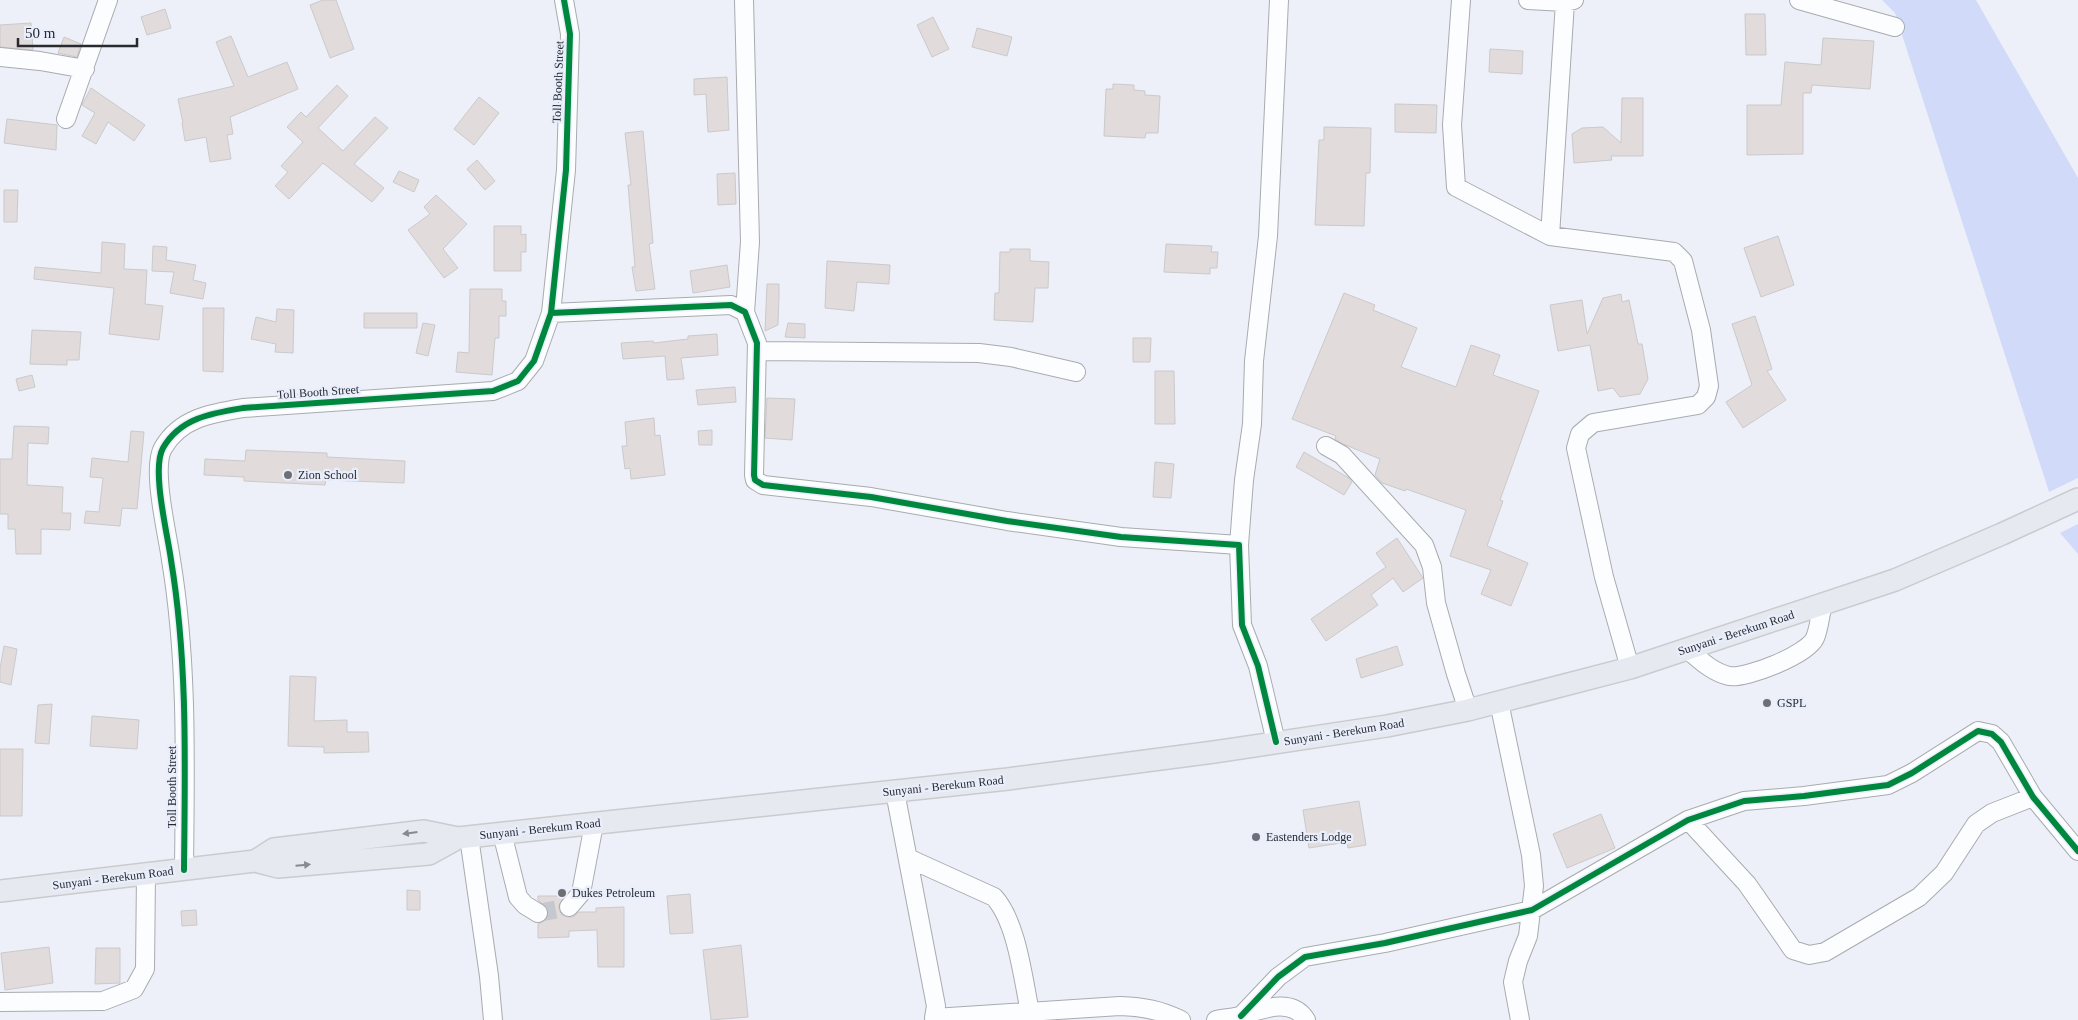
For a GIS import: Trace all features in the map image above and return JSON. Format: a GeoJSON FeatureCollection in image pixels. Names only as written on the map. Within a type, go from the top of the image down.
{"type":"FeatureCollection","features":[{"type":"Feature","properties":{"kind":"main road","name":"Sunyani - Berekum Road"},"geometry":{"type":"LineString","coordinates":[[0,891],[255,861],[278,867],[429,854],[463,837],[1008,779],[1387,726],[1468,710],[1630,668],[1688,649],[1895,580],[2078,499]]}},
{"type":"Feature","properties":{"kind":"street"},"geometry":{"type":"LineString","coordinates":[[66,119],[108,0]]}},
{"type":"Feature","properties":{"kind":"street","name":"Toll Booth Street"},"geometry":{"type":"LineString","coordinates":[[184,870],[182,691],[177,595],[158,476],[162,450],[183,424],[210,413],[243,408],[493,391],[518,381],[534,361],[552,313],[566,170],[570,34],[564,0]]}},
{"type":"Feature","properties":{"kind":"street"},"geometry":{"type":"LineString","coordinates":[[744,0],[750,242],[745,312],[757,343],[755,480],[763,485],[871,497],[1007,521],[1121,537],[1239,545]]}},
{"type":"Feature","properties":{"kind":"street"},"geometry":{"type":"LineString","coordinates":[[1276,742],[1258,666],[1242,625],[1239,545],[1244,480],[1252,424],[1254,361],[1268,236],[1279,0]]}},
{"type":"Feature","properties":{"kind":"street"},"geometry":{"type":"LineString","coordinates":[[1461,0],[1452,124],[1456,187],[1550,236],[1674,252],[1684,261],[1701,330],[1709,386],[1706,396],[1698,405],[1593,424],[1580,434],[1576,448],[1604,577],[1630,668]]}},
{"type":"Feature","properties":{"kind":"street"},"geometry":{"type":"LineString","coordinates":[[1528,0],[1570,1],[1550,236]]}},
{"type":"Feature","properties":{"kind":"street"},"geometry":{"type":"LineString","coordinates":[[1799,0],[1896,27]]}},
{"type":"Feature","properties":{"kind":"street"},"geometry":{"type":"LineString","coordinates":[[0,57],[40,61],[85,69]]}},
{"type":"Feature","properties":{"kind":"street"},"geometry":{"type":"LineString","coordinates":[[552,313],[731,305],[745,312]]}},
{"type":"Feature","properties":{"kind":"street"},"geometry":{"type":"LineString","coordinates":[[757,351],[979,353],[1011,357],[1076,372]]}},
{"type":"Feature","properties":{"kind":"street"},"geometry":{"type":"LineString","coordinates":[[1326,446],[1342,455],[1424,546],[1432,567],[1436,603],[1468,710]]}},
{"type":"Feature","properties":{"kind":"street"},"geometry":{"type":"LineString","coordinates":[[1688,649],[1712,669],[1739,677],[1796,656],[1806,649],[1815,638],[1823,604]]}},
{"type":"Feature","properties":{"kind":"street"},"geometry":{"type":"LineString","coordinates":[[1499,702],[1530,855],[1534,886],[1528,936],[1518,961],[1513,982],[1520,1020]]}},
{"type":"Feature","properties":{"kind":"street"},"geometry":{"type":"LineString","coordinates":[[1242,1016],[1278,977],[1305,957],[1385,943],[1532,910],[1688,820],[1744,800],[1804,796],[1888,785],[1912,773],[1978,731],[1992,734],[2001,742],[2033,797],[2078,851]]}},
{"type":"Feature","properties":{"kind":"street"},"geometry":{"type":"LineString","coordinates":[[895,792],[936,1006],[934,1019],[1033,1016],[1120,1006],[1144,1006],[1159,1010],[1181,1020]]}},
{"type":"Feature","properties":{"kind":"street"},"geometry":{"type":"LineString","coordinates":[[1688,820],[1746,884],[1793,950],[1808,955],[1825,952],[1920,897],[1944,873],[1976,824],[1992,813],[2033,797]]}},
{"type":"Feature","properties":{"kind":"street"},"geometry":{"type":"LineString","coordinates":[[569,907],[581,894],[594,824]]}},
{"type":"Feature","properties":{"kind":"street"},"geometry":{"type":"LineString","coordinates":[[502,833],[518,897],[525,905],[538,913]]}},
{"type":"Feature","properties":{"kind":"street"},"geometry":{"type":"LineString","coordinates":[[463,837],[489,976],[493,1020]]}},
{"type":"Feature","properties":{"kind":"street"},"geometry":{"type":"LineString","coordinates":[[908,858],[994,897],[1003,907],[1010,924],[1033,1016]]}},
{"type":"Feature","properties":{"kind":"street"},"geometry":{"type":"LineString","coordinates":[[0,1002],[103,1001],[134,989],[145,968],[146,874]]}},
{"type":"Feature","properties":{"kind":"street"},"geometry":{"type":"LineString","coordinates":[[1216,1020],[1242,1016],[1273,1006],[1287,1007],[1302,1012],[1306,1020]]}},
{"type":"Feature","properties":{"kind":"shaded area"},"geometry":{"type":"Polygon","coordinates":[[[1882,0],[1976,0],[2078,178],[2078,478],[2049,492],[1895,13],[1882,0]]]}},
{"type":"Feature","properties":{"kind":"shaded area"},"geometry":{"type":"Polygon","coordinates":[[[2078,524],[2078,554],[2060,533],[2078,524]]]}},
{"type":"Feature","properties":{"kind":"building"},"geometry":{"type":"Polygon","coordinates":[[[323,0],[336,0],[354,49],[330,58],[310,5],[323,0]]]}},
{"type":"Feature","properties":{"kind":"building"},"geometry":{"type":"Polygon","coordinates":[[[165,9],[171,28],[147,35],[141,17],[165,9]]]}},
{"type":"Feature","properties":{"kind":"building"},"geometry":{"type":"Polygon","coordinates":[[[1745,14],[1765,14],[1766,55],[1746,55],[1745,14]]]}},
{"type":"Feature","properties":{"kind":"building"},"geometry":{"type":"Polygon","coordinates":[[[933,17],[949,49],[932,57],[917,25],[933,17]]]}},
{"type":"Feature","properties":{"kind":"building"},"geometry":{"type":"Polygon","coordinates":[[[31,23],[33,50],[0,47],[0,25],[31,23]]]}},
{"type":"Feature","properties":{"kind":"building"},"geometry":{"type":"Polygon","coordinates":[[[977,28],[1012,37],[1007,56],[972,47],[977,28]]]}},
{"type":"Feature","properties":{"kind":"building"},"geometry":{"type":"Polygon","coordinates":[[[231,36],[248,77],[287,62],[298,89],[230,117],[233,134],[227,135],[231,159],[210,162],[206,137],[185,141],[178,99],[234,86],[216,42],[231,36]]]}},
{"type":"Feature","properties":{"kind":"building"},"geometry":{"type":"Polygon","coordinates":[[[64,37],[81,44],[77,57],[58,53],[64,37]]]}},
{"type":"Feature","properties":{"kind":"building"},"geometry":{"type":"Polygon","coordinates":[[[1823,38],[1874,41],[1870,89],[1812,85],[1811,93],[1803,93],[1803,154],[1747,155],[1747,105],[1781,105],[1785,62],[1821,65],[1823,38]]]}},
{"type":"Feature","properties":{"kind":"building"},"geometry":{"type":"Polygon","coordinates":[[[1490,49],[1523,51],[1522,74],[1489,72],[1490,49]]]}},
{"type":"Feature","properties":{"kind":"building"},"geometry":{"type":"Polygon","coordinates":[[[727,77],[729,130],[708,132],[706,94],[694,95],[694,79],[727,77]]]}},
{"type":"Feature","properties":{"kind":"building"},"geometry":{"type":"Polygon","coordinates":[[[1113,84],[1134,85],[1134,90],[1145,91],[1145,95],[1160,96],[1158,133],[1146,133],[1145,138],[1104,136],[1106,89],[1113,89],[1113,84]]]}},
{"type":"Feature","properties":{"kind":"building"},"geometry":{"type":"Polygon","coordinates":[[[337,85],[348,96],[318,128],[343,151],[375,117],[388,128],[354,164],[384,188],[372,202],[323,163],[289,199],[275,186],[288,172],[281,166],[303,142],[287,127],[301,112],[306,117],[337,85]]]}},
{"type":"Feature","properties":{"kind":"building"},"geometry":{"type":"Polygon","coordinates":[[[91,88],[145,125],[134,141],[108,122],[96,144],[82,136],[95,113],[82,105],[91,88]]]}},
{"type":"Feature","properties":{"kind":"building"},"geometry":{"type":"Polygon","coordinates":[[[479,97],[499,113],[474,145],[454,129],[479,97]]]}},
{"type":"Feature","properties":{"kind":"building"},"geometry":{"type":"Polygon","coordinates":[[[1622,98],[1643,98],[1643,156],[1611,156],[1612,160],[1574,163],[1572,134],[1582,128],[1603,127],[1621,143],[1622,98]]]}},
{"type":"Feature","properties":{"kind":"building"},"geometry":{"type":"Polygon","coordinates":[[[1395,104],[1437,105],[1436,133],[1395,132],[1395,104]]]}},
{"type":"Feature","properties":{"kind":"building"},"geometry":{"type":"Polygon","coordinates":[[[7,119],[57,125],[56,150],[4,143],[7,119]]]}},
{"type":"Feature","properties":{"kind":"building"},"geometry":{"type":"Polygon","coordinates":[[[1324,127],[1371,128],[1370,173],[1366,173],[1364,226],[1315,225],[1319,140],[1324,140],[1324,127]]]}},
{"type":"Feature","properties":{"kind":"building"},"geometry":{"type":"Polygon","coordinates":[[[643,131],[653,243],[649,244],[655,289],[636,291],[632,267],[635,267],[628,185],[631,185],[625,133],[643,131]]]}},
{"type":"Feature","properties":{"kind":"building"},"geometry":{"type":"Polygon","coordinates":[[[477,160],[495,181],[485,190],[467,169],[477,160]]]}},
{"type":"Feature","properties":{"kind":"building"},"geometry":{"type":"Polygon","coordinates":[[[399,171],[419,180],[414,192],[393,182],[399,171]]]}},
{"type":"Feature","properties":{"kind":"building"},"geometry":{"type":"Polygon","coordinates":[[[735,173],[736,204],[718,205],[717,174],[735,173]]]}},
{"type":"Feature","properties":{"kind":"building"},"geometry":{"type":"Polygon","coordinates":[[[4,190],[18,190],[17,222],[4,222],[4,190]]]}},
{"type":"Feature","properties":{"kind":"building"},"geometry":{"type":"Polygon","coordinates":[[[436,195],[467,224],[443,249],[458,268],[444,278],[408,230],[430,214],[424,207],[436,195]]]}},
{"type":"Feature","properties":{"kind":"building"},"geometry":{"type":"Polygon","coordinates":[[[494,226],[521,226],[521,235],[526,234],[526,252],[521,252],[521,271],[494,271],[494,226]]]}},
{"type":"Feature","properties":{"kind":"building"},"geometry":{"type":"Polygon","coordinates":[[[1778,236],[1794,285],[1761,297],[1744,248],[1778,236]]]}},
{"type":"Feature","properties":{"kind":"building"},"geometry":{"type":"Polygon","coordinates":[[[102,242],[125,244],[124,269],[147,270],[145,304],[163,306],[159,340],[109,334],[114,288],[34,279],[35,267],[101,273],[102,242]]]}},
{"type":"Feature","properties":{"kind":"building"},"geometry":{"type":"Polygon","coordinates":[[[1166,244],[1212,246],[1211,252],[1218,252],[1217,268],[1210,268],[1210,274],[1164,272],[1166,244]]]}},
{"type":"Feature","properties":{"kind":"building"},"geometry":{"type":"Polygon","coordinates":[[[153,246],[167,247],[166,260],[196,265],[193,280],[206,283],[203,299],[170,293],[174,272],[152,271],[153,246]]]}},
{"type":"Feature","properties":{"kind":"building"},"geometry":{"type":"Polygon","coordinates":[[[1010,249],[1030,249],[1030,261],[1049,262],[1048,288],[1035,288],[1033,322],[994,320],[995,293],[999,293],[1000,252],[1010,252],[1010,249]]]}},
{"type":"Feature","properties":{"kind":"building"},"geometry":{"type":"Polygon","coordinates":[[[827,261],[890,265],[889,284],[857,282],[854,311],[825,308],[827,261]]]}},
{"type":"Feature","properties":{"kind":"building"},"geometry":{"type":"Polygon","coordinates":[[[727,265],[730,287],[693,293],[690,271],[727,265]]]}},
{"type":"Feature","properties":{"kind":"building"},"geometry":{"type":"Polygon","coordinates":[[[767,284],[779,284],[778,325],[765,331],[767,284]]]}},
{"type":"Feature","properties":{"kind":"building"},"geometry":{"type":"Polygon","coordinates":[[[470,289],[502,289],[502,301],[506,301],[506,316],[499,316],[499,338],[495,338],[492,375],[456,372],[458,352],[469,353],[470,289]]]}},
{"type":"Feature","properties":{"kind":"building"},"geometry":{"type":"Polygon","coordinates":[[[1344,293],[1375,305],[1373,310],[1417,328],[1401,367],[1456,387],[1471,345],[1500,355],[1493,375],[1539,391],[1500,500],[1503,501],[1487,546],[1528,563],[1511,606],[1481,594],[1491,570],[1450,556],[1466,510],[1406,489],[1405,491],[1382,483],[1375,475],[1380,459],[1343,444],[1335,439],[1336,436],[1292,419],[1344,293]]]}},
{"type":"Feature","properties":{"kind":"building"},"geometry":{"type":"Polygon","coordinates":[[[1621,294],[1622,302],[1629,300],[1638,344],[1642,344],[1648,379],[1640,394],[1620,397],[1613,388],[1598,391],[1590,345],[1558,351],[1550,305],[1582,300],[1587,334],[1603,298],[1621,294]]]}},
{"type":"Feature","properties":{"kind":"building"},"geometry":{"type":"Polygon","coordinates":[[[203,308],[224,308],[223,372],[203,371],[203,308]]]}},
{"type":"Feature","properties":{"kind":"building"},"geometry":{"type":"Polygon","coordinates":[[[277,309],[294,310],[293,353],[275,352],[276,344],[251,339],[256,317],[276,322],[277,309]]]}},
{"type":"Feature","properties":{"kind":"building"},"geometry":{"type":"Polygon","coordinates":[[[364,313],[417,313],[417,328],[364,328],[364,313]]]}},
{"type":"Feature","properties":{"kind":"building"},"geometry":{"type":"Polygon","coordinates":[[[1755,316],[1772,369],[1767,371],[1786,400],[1743,428],[1726,402],[1752,385],[1732,324],[1755,316]]]}},
{"type":"Feature","properties":{"kind":"building"},"geometry":{"type":"Polygon","coordinates":[[[423,323],[435,325],[428,356],[416,353],[423,323]]]}},
{"type":"Feature","properties":{"kind":"building"},"geometry":{"type":"Polygon","coordinates":[[[788,323],[805,324],[805,338],[785,337],[788,323]]]}},
{"type":"Feature","properties":{"kind":"building"},"geometry":{"type":"Polygon","coordinates":[[[32,330],[81,332],[79,360],[67,360],[67,365],[30,364],[32,330]]]}},
{"type":"Feature","properties":{"kind":"building"},"geometry":{"type":"Polygon","coordinates":[[[717,334],[718,355],[681,358],[684,379],[667,380],[665,356],[623,359],[621,343],[653,341],[654,343],[688,339],[688,336],[717,334]]]}},
{"type":"Feature","properties":{"kind":"building"},"geometry":{"type":"Polygon","coordinates":[[[1133,338],[1151,338],[1150,362],[1133,362],[1133,338]]]}},
{"type":"Feature","properties":{"kind":"building"},"geometry":{"type":"Polygon","coordinates":[[[1155,371],[1174,371],[1175,424],[1155,424],[1155,371]]]}},
{"type":"Feature","properties":{"kind":"building"},"geometry":{"type":"Polygon","coordinates":[[[32,375],[35,387],[19,391],[16,379],[32,375]]]}},
{"type":"Feature","properties":{"kind":"building"},"geometry":{"type":"Polygon","coordinates":[[[735,387],[736,402],[698,405],[696,390],[735,387]]]}},
{"type":"Feature","properties":{"kind":"building"},"geometry":{"type":"Polygon","coordinates":[[[767,398],[795,399],[792,440],[765,438],[767,398]]]}},
{"type":"Feature","properties":{"kind":"building"},"geometry":{"type":"Polygon","coordinates":[[[654,418],[655,436],[660,435],[665,475],[631,479],[630,468],[625,469],[622,446],[627,446],[625,422],[654,418]]]}},
{"type":"Feature","properties":{"kind":"building"},"geometry":{"type":"Polygon","coordinates":[[[14,426],[49,427],[48,444],[28,443],[27,485],[63,487],[62,513],[71,513],[70,530],[41,529],[41,554],[16,554],[15,529],[8,529],[8,514],[0,514],[0,459],[12,459],[14,426]]]}},
{"type":"Feature","properties":{"kind":"building"},"geometry":{"type":"Polygon","coordinates":[[[712,430],[712,445],[699,445],[698,431],[712,430]]]}},
{"type":"Feature","properties":{"kind":"building"},"geometry":{"type":"Polygon","coordinates":[[[131,431],[144,432],[137,509],[122,508],[120,526],[84,523],[86,511],[99,512],[103,478],[90,477],[92,458],[128,462],[131,431]]]}},
{"type":"Feature","properties":{"kind":"building"},"geometry":{"type":"Polygon","coordinates":[[[246,450],[327,453],[327,457],[405,461],[404,483],[326,480],[325,485],[244,481],[244,477],[204,475],[205,459],[245,461],[246,450]]]}},
{"type":"Feature","properties":{"kind":"building"},"geometry":{"type":"Polygon","coordinates":[[[1304,452],[1349,478],[1352,482],[1344,495],[1296,467],[1304,452]]]}},
{"type":"Feature","properties":{"kind":"building"},"geometry":{"type":"Polygon","coordinates":[[[1155,462],[1174,464],[1171,498],[1153,497],[1155,462]]]}},
{"type":"Feature","properties":{"kind":"building"},"geometry":{"type":"Polygon","coordinates":[[[1397,538],[1423,578],[1403,592],[1393,578],[1371,595],[1378,605],[1326,641],[1311,619],[1386,567],[1376,553],[1397,538]]]}},
{"type":"Feature","properties":{"kind":"building"},"geometry":{"type":"Polygon","coordinates":[[[4,646],[17,649],[11,685],[0,682],[0,668],[4,646]]]}},
{"type":"Feature","properties":{"kind":"building"},"geometry":{"type":"Polygon","coordinates":[[[1397,646],[1403,665],[1361,678],[1356,659],[1397,646]]]}},
{"type":"Feature","properties":{"kind":"building"},"geometry":{"type":"Polygon","coordinates":[[[290,676],[316,677],[314,721],[347,720],[347,732],[368,732],[369,752],[324,753],[324,747],[288,746],[290,676]]]}},
{"type":"Feature","properties":{"kind":"building"},"geometry":{"type":"Polygon","coordinates":[[[52,704],[49,744],[35,743],[38,705],[52,704]]]}},
{"type":"Feature","properties":{"kind":"building"},"geometry":{"type":"Polygon","coordinates":[[[92,716],[139,720],[137,749],[90,746],[92,716]]]}},
{"type":"Feature","properties":{"kind":"building"},"geometry":{"type":"Polygon","coordinates":[[[0,749],[23,749],[22,816],[0,816],[0,749]]]}},
{"type":"Feature","properties":{"kind":"building"},"geometry":{"type":"Polygon","coordinates":[[[1359,801],[1366,845],[1348,848],[1347,842],[1309,848],[1303,810],[1359,801]]]}},
{"type":"Feature","properties":{"kind":"building"},"geometry":{"type":"Polygon","coordinates":[[[1601,814],[1615,848],[1567,868],[1553,834],[1601,814]]]}},
{"type":"Feature","properties":{"kind":"building"},"geometry":{"type":"Polygon","coordinates":[[[407,890],[420,891],[420,910],[407,910],[407,890]]]}},
{"type":"Feature","properties":{"kind":"building"},"geometry":{"type":"Polygon","coordinates":[[[690,894],[693,933],[670,934],[667,896],[690,894]]]}},
{"type":"Feature","properties":{"kind":"building"},"geometry":{"type":"Polygon","coordinates":[[[538,896],[565,896],[559,905],[559,910],[562,915],[568,917],[573,917],[579,912],[596,912],[596,908],[624,907],[624,967],[598,967],[597,930],[569,931],[569,937],[538,938],[538,924],[547,919],[549,913],[547,908],[538,900],[538,896]]]}},
{"type":"Feature","properties":{"kind":"building"},"geometry":{"type":"Polygon","coordinates":[[[196,910],[197,925],[182,926],[181,911],[196,910]]]}},
{"type":"Feature","properties":{"kind":"building"},"geometry":{"type":"Polygon","coordinates":[[[741,945],[748,1017],[711,1020],[703,950],[741,945]]]}},
{"type":"Feature","properties":{"kind":"building"},"geometry":{"type":"Polygon","coordinates":[[[49,947],[53,983],[5,990],[1,953],[49,947]]]}},
{"type":"Feature","properties":{"kind":"building"},"geometry":{"type":"Polygon","coordinates":[[[96,948],[120,948],[120,983],[95,984],[96,948]]]}},
{"type":"Feature","properties":{"kind":"tunnel"},"geometry":{"type":"LineString","coordinates":[[538,913],[569,907]]}},
{"type":"Feature","properties":{"kind":"cycle path"},"geometry":{"type":"LineString","coordinates":[[184,870],[185,754],[183,676],[176,598],[159,486],[160,458],[163,448],[170,438],[188,423],[209,415],[231,410],[493,391],[518,381],[534,361],[551,313],[566,170],[570,34],[564,0]]}},
{"type":"Feature","properties":{"kind":"cycle path"},"geometry":{"type":"LineString","coordinates":[[551,313],[731,305],[745,312],[757,343],[754,475],[755,480],[763,485],[871,497],[1007,521],[1121,537],[1239,545],[1242,625],[1258,666],[1276,742]]}},
{"type":"Feature","properties":{"kind":"cycle path"},"geometry":{"type":"LineString","coordinates":[[1241,1016],[1278,977],[1305,957],[1385,943],[1532,910],[1688,820],[1744,801],[1804,796],[1888,785],[1912,773],[1978,731],[1992,734],[2001,742],[2033,797],[2078,851]]}},
{"type":"Feature","properties":{"kind":"place","name":"Zion School"},"geometry":{"type":"Point","coordinates":[288,475]}},
{"type":"Feature","properties":{"kind":"place","name":"GSPL"},"geometry":{"type":"Point","coordinates":[1767,703]}},
{"type":"Feature","properties":{"kind":"place","name":"Eastenders Lodge"},"geometry":{"type":"Point","coordinates":[1256,837]}},
{"type":"Feature","properties":{"kind":"place","name":"Dukes Petroleum"},"geometry":{"type":"Point","coordinates":[562,893]}}]}
